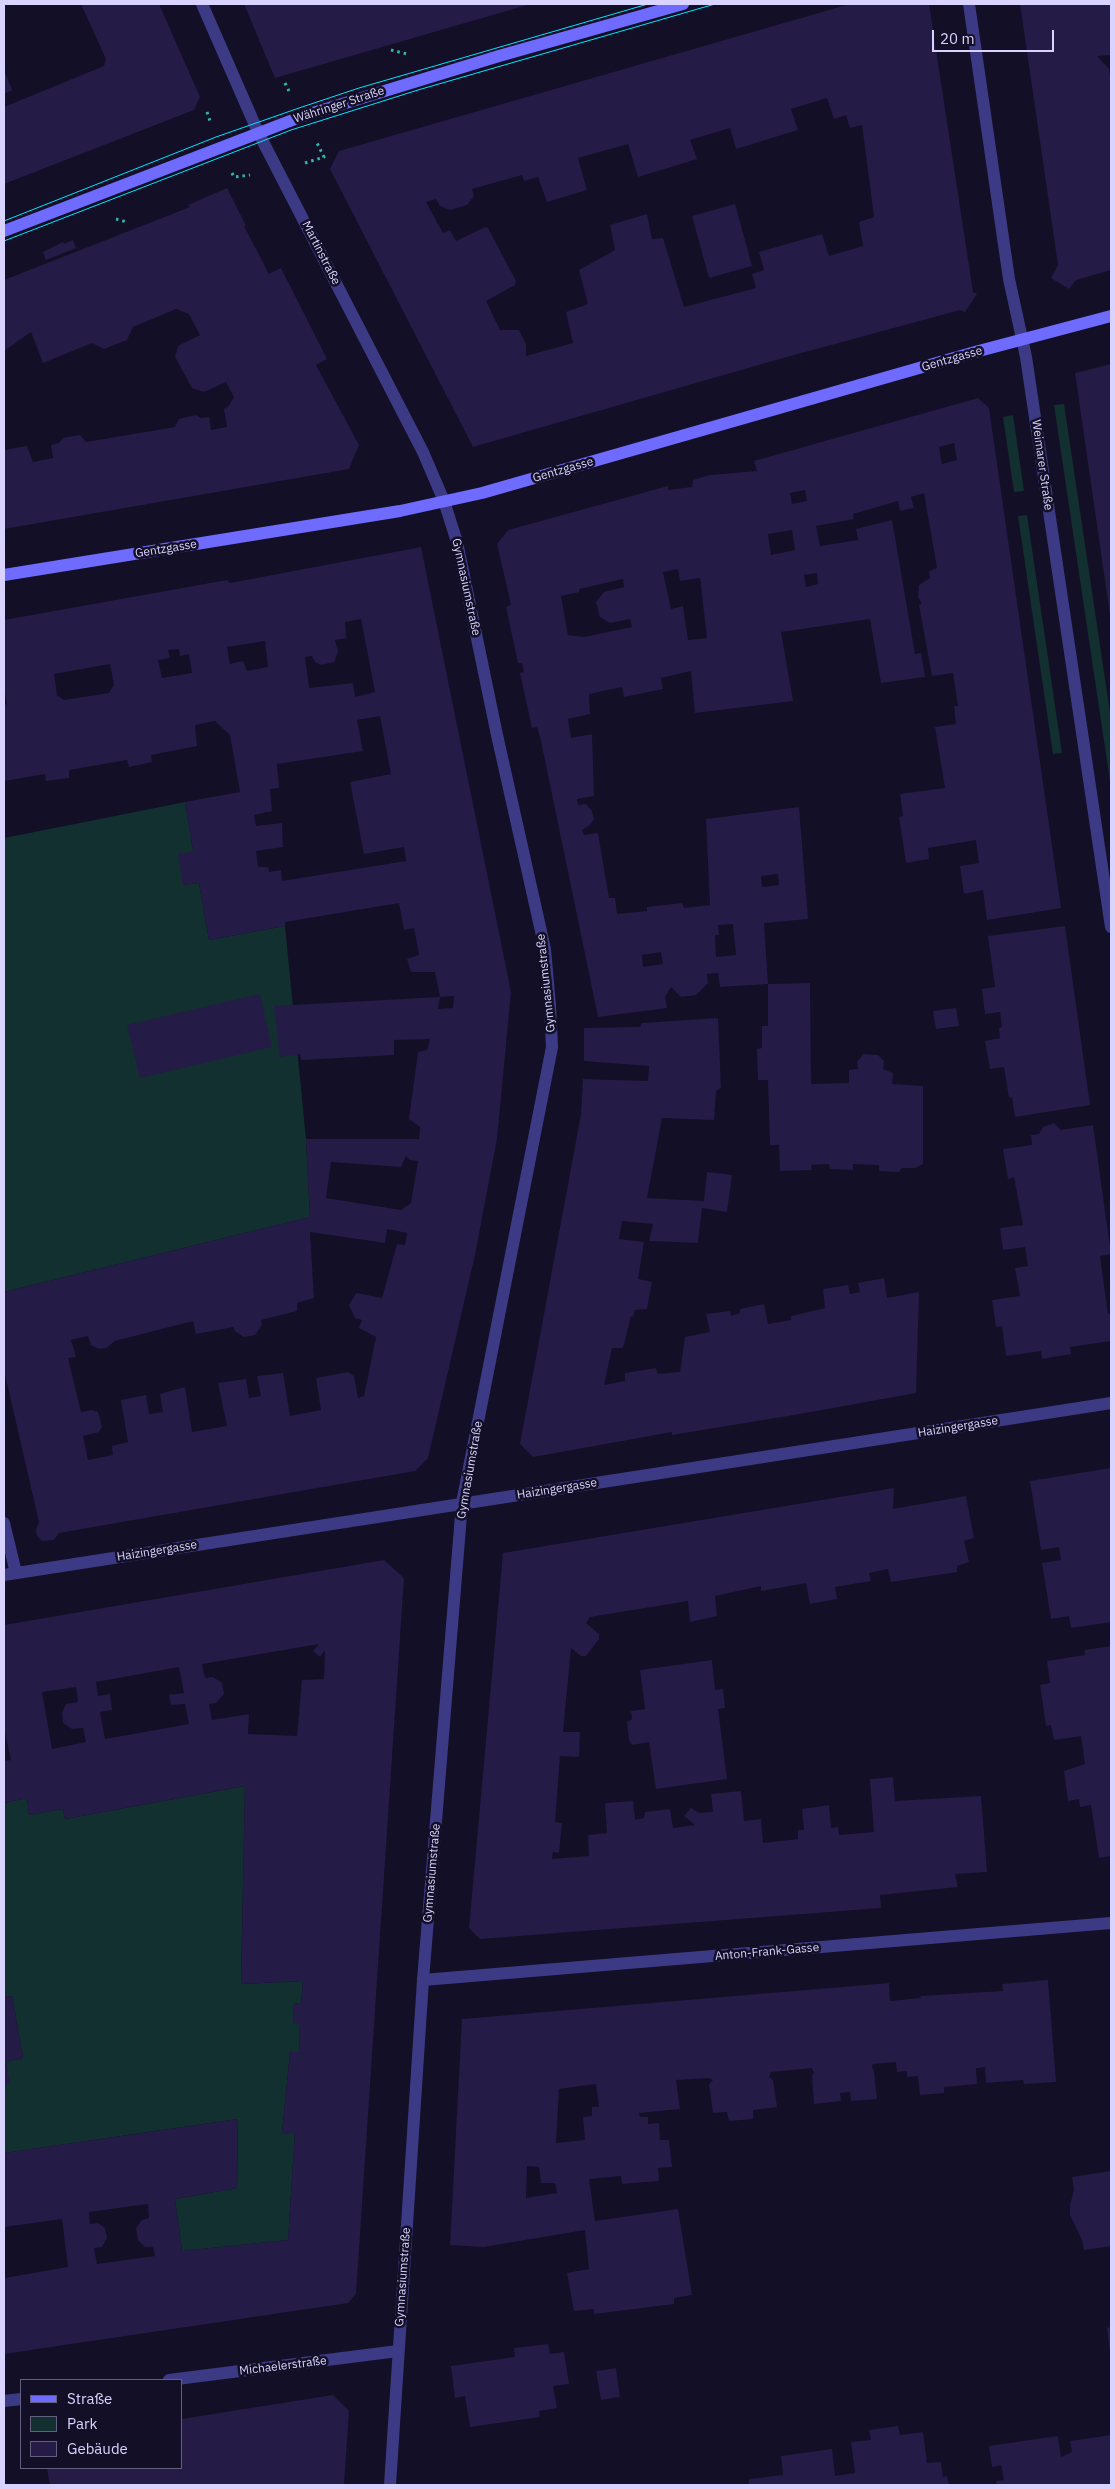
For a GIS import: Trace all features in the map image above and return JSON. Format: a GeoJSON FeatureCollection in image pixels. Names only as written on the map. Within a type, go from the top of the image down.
{"type":"FeatureCollection","features":[{"type":"Feature","properties":{"kind":"main road","name":"Währinger Straße"},"geometry":{"type":"LineString","coordinates":[[4,231],[303,116],[683,4]]}},
{"type":"Feature","properties":{"kind":"main road","name":"Gentzgasse"},"geometry":{"type":"LineString","coordinates":[[4,575],[400,511],[492,490],[1111,316]]}},
{"type":"Feature","properties":{"kind":"street","name":"Martinstraße"},"geometry":{"type":"LineString","coordinates":[[202,4],[258,132],[423,452],[444,501]]}},
{"type":"Feature","properties":{"kind":"street","name":"Weimarer Straße"},"geometry":{"type":"LineString","coordinates":[[969,4],[1009,279],[1022,340],[1111,927]]}},
{"type":"Feature","properties":{"kind":"street","name":"Gymnasiumstraße"},"geometry":{"type":"LineString","coordinates":[[390,2485],[423,1980],[462,1503],[552,1047],[545,949],[496,735],[457,542],[444,501]]}},
{"type":"Feature","properties":{"kind":"street"},"geometry":{"type":"LineString","coordinates":[[1098,841],[1111,839]]}},
{"type":"Feature","properties":{"kind":"street","name":"Haizingergasse"},"geometry":{"type":"LineString","coordinates":[[10,1574],[1111,1403]]}},
{"type":"Feature","properties":{"kind":"street"},"geometry":{"type":"LineString","coordinates":[[4,1523],[10,1574]]}},
{"type":"Feature","properties":{"kind":"street","name":"Anton-Frank-Gasse"},"geometry":{"type":"LineString","coordinates":[[423,1980],[1111,1923]]}},
{"type":"Feature","properties":{"kind":"street","name":"Michaelerstraße"},"geometry":{"type":"LineString","coordinates":[[177,2379],[398,2351]]}},
{"type":"Feature","properties":{"kind":"street"},"geometry":{"type":"LineString","coordinates":[[4,2402],[20,2399]]}},
{"type":"Feature","properties":{"kind":"green space"},"geometry":{"type":"Polygon","coordinates":[[[1064,404],[1111,719],[1111,788],[1054,405],[1064,404]]]}},
{"type":"Feature","properties":{"kind":"green space"},"geometry":{"type":"Polygon","coordinates":[[[1013,415],[1024,491],[1014,492],[1003,417],[1013,415]]]}},
{"type":"Feature","properties":{"kind":"green space"},"geometry":{"type":"Polygon","coordinates":[[[1027,515],[1062,753],[1053,754],[1018,516],[1027,515]]]}},
{"type":"Feature","properties":{"kind":"green space"},"geometry":{"type":"Polygon","coordinates":[[[185,802],[193,851],[183,885],[199,883],[209,940],[285,926],[306,1139],[310,1217],[4,1292],[4,838],[185,802]]]}},
{"type":"Feature","properties":{"kind":"green space"},"geometry":{"type":"Polygon","coordinates":[[[245,1786],[241,1984],[303,1981],[301,2004],[294,2003],[293,2024],[300,2024],[299,2052],[290,2052],[282,2133],[295,2133],[288,2240],[182,2251],[175,2199],[237,2188],[238,2119],[4,2153],[4,2084],[9,2084],[6,2062],[23,2058],[12,1996],[4,1997],[4,1803],[27,1798],[29,1815],[63,1809],[65,1819],[245,1786]]]}},
{"type":"Feature","properties":{"kind":"building"},"geometry":{"type":"Polygon","coordinates":[[[81,4],[159,4],[200,97],[194,110],[4,184],[4,107],[104,66],[106,59],[81,4]]]}},
{"type":"Feature","properties":{"kind":"building"},"geometry":{"type":"Polygon","coordinates":[[[244,4],[531,4],[275,78],[244,4]]]}},
{"type":"Feature","properties":{"kind":"building"},"geometry":{"type":"Polygon","coordinates":[[[850,4],[929,4],[973,292],[977,294],[965,312],[960,310],[776,360],[473,447],[330,169],[339,151],[850,4]],[[827,98],[791,109],[798,130],[736,149],[730,128],[690,140],[697,159],[638,177],[628,144],[578,158],[587,190],[547,202],[538,177],[524,181],[522,175],[472,189],[474,196],[467,205],[450,210],[440,206],[436,199],[426,202],[443,233],[450,230],[456,241],[485,227],[488,228],[516,281],[515,285],[486,301],[500,330],[519,330],[526,344],[526,356],[573,343],[566,312],[588,304],[579,270],[615,250],[610,225],[647,214],[652,239],[663,238],[684,307],[756,288],[752,274],[764,270],[759,252],[822,234],[829,256],[863,246],[859,222],[874,217],[862,125],[850,128],[846,115],[834,119],[827,98]]]}},
{"type":"Feature","properties":{"kind":"building"},"geometry":{"type":"Polygon","coordinates":[[[1020,4],[1111,4],[1111,55],[1097,56],[1109,69],[1111,83],[1111,270],[1076,280],[1069,289],[1051,278],[1058,265],[1020,4]]]}},
{"type":"Feature","properties":{"kind":"building"},"geometry":{"type":"Polygon","coordinates":[[[4,70],[12,90],[4,94],[4,70]]]}},
{"type":"Feature","properties":{"kind":"building"},"geometry":{"type":"Polygon","coordinates":[[[227,188],[269,274],[281,268],[327,359],[316,365],[359,445],[349,469],[4,529],[4,450],[27,446],[33,462],[53,458],[51,445],[59,443],[63,438],[80,435],[86,442],[175,427],[179,419],[196,415],[201,418],[209,417],[211,430],[227,427],[224,409],[228,407],[234,397],[226,382],[204,392],[192,388],[175,357],[178,346],[200,335],[189,314],[176,309],[133,327],[127,340],[104,349],[92,343],[43,363],[31,332],[4,351],[4,280],[190,207],[188,205],[227,188]]]}},
{"type":"Feature","properties":{"kind":"building"},"geometry":{"type":"Polygon","coordinates":[[[735,204],[752,266],[709,278],[692,216],[735,204]]]}},
{"type":"Feature","properties":{"kind":"building"},"geometry":{"type":"Polygon","coordinates":[[[73,240],[76,248],[46,260],[43,252],[63,242],[64,244],[73,240]]]}},
{"type":"Feature","properties":{"kind":"building"},"geometry":{"type":"Polygon","coordinates":[[[1111,364],[1111,615],[1110,615],[1075,373],[1111,364]]]}},
{"type":"Feature","properties":{"kind":"building"},"geometry":{"type":"Polygon","coordinates":[[[978,398],[989,408],[1061,908],[987,920],[983,890],[964,894],[960,866],[979,863],[976,840],[928,848],[929,859],[906,863],[899,817],[903,816],[900,794],[945,788],[935,727],[956,724],[954,706],[958,706],[953,673],[932,676],[919,605],[922,604],[918,597],[919,585],[930,578],[929,571],[937,568],[924,493],[911,497],[914,508],[900,511],[898,501],[853,514],[854,519],[816,526],[820,546],[858,540],[856,529],[892,520],[915,654],[921,653],[925,677],[881,683],[870,619],[781,632],[793,701],[695,713],[691,671],[661,678],[663,689],[624,697],[622,687],[589,694],[590,714],[568,719],[571,738],[592,734],[594,796],[577,799],[578,805],[586,804],[592,811],[594,819],[590,825],[582,830],[584,835],[598,833],[609,898],[615,898],[617,914],[647,911],[647,907],[682,903],[684,908],[710,905],[706,819],[799,807],[808,919],[764,923],[768,984],[720,987],[718,973],[707,974],[708,983],[696,995],[681,997],[671,987],[665,997],[667,1008],[598,1017],[541,741],[537,727],[532,728],[520,673],[524,672],[522,663],[518,663],[506,607],[511,605],[497,544],[508,530],[668,486],[668,490],[692,487],[693,480],[710,475],[757,471],[754,461],[978,398]],[[954,443],[939,447],[942,464],[957,460],[954,443]],[[805,490],[790,493],[792,504],[807,501],[805,490]],[[792,530],[768,534],[771,555],[795,550],[792,530]],[[678,569],[663,572],[671,609],[683,606],[688,640],[707,638],[700,578],[680,581],[678,569]],[[817,573],[804,575],[806,587],[818,584],[817,573]],[[623,579],[579,589],[579,592],[561,596],[568,635],[584,637],[632,627],[630,619],[610,623],[600,617],[596,602],[604,592],[624,587],[623,579]],[[778,874],[761,876],[762,887],[779,885],[778,874]],[[733,924],[718,925],[719,935],[715,935],[716,957],[736,955],[733,924]],[[661,952],[642,955],[643,967],[663,964],[661,952]]]}},
{"type":"Feature","properties":{"kind":"building"},"geometry":{"type":"Polygon","coordinates":[[[421,547],[511,992],[497,1139],[475,1255],[428,1458],[415,1471],[59,1533],[54,1540],[42,1541],[37,1536],[36,1530],[39,1522],[4,1370],[4,1292],[310,1217],[306,1139],[419,1139],[420,1127],[409,1119],[418,1052],[427,1050],[430,1039],[394,1040],[394,1055],[301,1060],[300,1054],[280,1057],[274,1006],[440,997],[435,972],[411,972],[407,959],[419,955],[414,928],[404,930],[399,903],[285,922],[285,926],[209,940],[199,883],[183,885],[178,854],[193,851],[185,802],[240,792],[230,735],[215,721],[195,725],[197,746],[151,755],[152,762],[129,767],[127,760],[69,770],[69,778],[46,781],[45,774],[4,781],[4,705],[7,704],[4,688],[4,620],[227,580],[230,583],[421,547]],[[361,619],[345,622],[346,638],[335,640],[338,652],[334,662],[321,665],[315,662],[312,656],[305,657],[309,688],[353,683],[355,697],[375,692],[361,619]],[[265,641],[227,647],[230,664],[243,661],[247,671],[268,667],[265,641]],[[179,649],[168,650],[170,658],[158,660],[162,678],[192,673],[189,654],[180,656],[179,649]],[[110,664],[54,674],[57,695],[64,700],[109,693],[114,685],[110,664]],[[380,716],[357,720],[363,751],[277,764],[279,788],[270,789],[272,811],[254,815],[256,826],[282,823],[283,847],[256,851],[258,867],[268,867],[269,872],[281,870],[282,881],[406,861],[404,847],[364,854],[350,782],[391,774],[380,716]],[[454,996],[440,997],[438,1009],[453,1008],[454,996]],[[406,1156],[401,1167],[331,1162],[326,1198],[401,1210],[411,1203],[418,1161],[410,1160],[406,1156]],[[387,1229],[385,1243],[310,1232],[314,1298],[297,1303],[297,1311],[261,1320],[262,1325],[255,1335],[244,1337],[235,1331],[233,1327],[196,1334],[193,1321],[115,1341],[106,1348],[99,1349],[91,1345],[88,1336],[71,1340],[76,1357],[68,1358],[81,1412],[92,1410],[98,1412],[102,1427],[99,1432],[83,1436],[88,1460],[113,1455],[112,1446],[128,1442],[121,1400],[146,1395],[149,1414],[163,1412],[160,1394],[185,1387],[192,1432],[227,1426],[218,1383],[246,1379],[249,1398],[261,1396],[257,1376],[283,1373],[290,1416],[321,1410],[316,1378],[348,1372],[354,1376],[358,1398],[364,1396],[376,1337],[359,1328],[362,1320],[355,1318],[349,1305],[356,1293],[382,1298],[397,1244],[405,1245],[407,1233],[387,1229]]]}},
{"type":"Feature","properties":{"kind":"building"},"geometry":{"type":"Polygon","coordinates":[[[1065,926],[1090,1105],[1015,1117],[1012,1097],[1009,1098],[1004,1067],[990,1069],[985,1041],[1000,1038],[999,1028],[1002,1027],[1000,1012],[985,1014],[982,989],[995,987],[988,936],[1065,926]]]}},
{"type":"Feature","properties":{"kind":"building"},"geometry":{"type":"Polygon","coordinates":[[[810,983],[811,1084],[849,1083],[849,1070],[858,1069],[857,1062],[863,1054],[878,1055],[884,1061],[883,1069],[893,1073],[892,1084],[923,1086],[923,1164],[915,1168],[902,1168],[899,1172],[879,1171],[879,1165],[853,1164],[853,1170],[830,1169],[829,1164],[811,1165],[812,1170],[780,1171],[779,1145],[770,1145],[768,1080],[758,1080],[757,1049],[762,1048],[762,1026],[768,1026],[768,984],[810,983]]]}},
{"type":"Feature","properties":{"kind":"building"},"geometry":{"type":"Polygon","coordinates":[[[260,994],[272,1047],[140,1078],[127,1025],[260,994]]]}},
{"type":"Feature","properties":{"kind":"building"},"geometry":{"type":"Polygon","coordinates":[[[956,1008],[959,1026],[936,1029],[933,1011],[956,1008]]]}},
{"type":"Feature","properties":{"kind":"building"},"geometry":{"type":"Polygon","coordinates":[[[718,1018],[721,1088],[716,1091],[714,1120],[662,1118],[647,1198],[704,1201],[707,1172],[732,1175],[727,1212],[702,1208],[698,1243],[649,1241],[653,1224],[622,1221],[619,1239],[644,1242],[638,1279],[652,1282],[647,1309],[635,1310],[633,1317],[631,1316],[623,1348],[612,1348],[604,1385],[625,1381],[625,1373],[656,1368],[658,1374],[680,1372],[685,1337],[710,1332],[706,1314],[730,1311],[731,1316],[740,1313],[740,1309],[764,1304],[768,1324],[791,1320],[791,1316],[825,1308],[823,1289],[848,1285],[850,1294],[860,1292],[858,1283],[884,1278],[887,1298],[919,1292],[916,1393],[672,1435],[672,1432],[533,1457],[520,1444],[581,1114],[583,1079],[648,1081],[649,1066],[584,1061],[584,1028],[640,1027],[642,1023],[718,1018]]]}},
{"type":"Feature","properties":{"kind":"building"},"geometry":{"type":"Polygon","coordinates":[[[1054,1123],[1061,1130],[1093,1125],[1111,1254],[1100,1256],[1108,1314],[1111,1314],[1111,1341],[1070,1347],[1071,1354],[1042,1359],[1041,1351],[1006,1356],[1002,1326],[996,1327],[992,1300],[1020,1296],[1015,1268],[1028,1266],[1025,1247],[1003,1250],[1000,1228],[1023,1225],[1014,1177],[1008,1179],[1003,1149],[1032,1145],[1031,1135],[1039,1134],[1043,1127],[1054,1123]]]}},
{"type":"Feature","properties":{"kind":"building"},"geometry":{"type":"Polygon","coordinates":[[[1111,1468],[1111,1622],[1071,1628],[1069,1616],[1051,1619],[1042,1563],[1061,1560],[1059,1547],[1041,1550],[1030,1481],[1111,1468]]]}},
{"type":"Feature","properties":{"kind":"building"},"geometry":{"type":"Polygon","coordinates":[[[894,1488],[893,1509],[966,1496],[974,1538],[964,1541],[969,1562],[957,1566],[957,1572],[891,1582],[888,1569],[869,1573],[871,1581],[835,1587],[837,1599],[810,1604],[806,1583],[761,1591],[761,1586],[715,1596],[717,1616],[690,1622],[688,1601],[590,1617],[586,1623],[599,1634],[599,1639],[586,1656],[581,1656],[571,1648],[563,1732],[580,1732],[579,1757],[560,1756],[555,1822],[562,1823],[559,1853],[553,1852],[552,1859],[589,1856],[588,1835],[607,1833],[605,1803],[633,1801],[635,1820],[644,1818],[645,1812],[670,1809],[673,1828],[695,1825],[684,1816],[691,1808],[699,1813],[713,1812],[711,1794],[741,1791],[744,1821],[761,1819],[763,1843],[798,1839],[798,1830],[804,1830],[802,1809],[829,1805],[831,1828],[838,1827],[839,1835],[874,1832],[870,1779],[893,1777],[895,1801],[981,1796],[987,1872],[955,1874],[958,1887],[880,1895],[881,1908],[480,1939],[469,1928],[503,1553],[894,1488]]]}},
{"type":"Feature","properties":{"kind":"building"},"geometry":{"type":"Polygon","coordinates":[[[384,1560],[404,1578],[356,2294],[348,2303],[4,2354],[4,2278],[68,2267],[62,2219],[4,2227],[4,2153],[238,2119],[237,2188],[175,2199],[182,2251],[288,2240],[295,2133],[282,2134],[290,2052],[299,2052],[300,2024],[293,2024],[294,2003],[301,2004],[303,1981],[241,1984],[245,1786],[65,1819],[63,1809],[29,1815],[27,1798],[4,1803],[4,1761],[11,1760],[4,1728],[4,1625],[384,1560]],[[319,1644],[202,1664],[205,1678],[213,1677],[222,1683],[224,1694],[216,1703],[209,1704],[212,1720],[249,1714],[248,1734],[297,1736],[302,1680],[324,1679],[325,1650],[320,1657],[313,1651],[319,1644]],[[179,1667],[96,1682],[98,1696],[110,1694],[112,1710],[100,1712],[105,1739],[189,1724],[185,1704],[171,1705],[169,1695],[184,1693],[179,1667]],[[76,1687],[42,1692],[52,1749],[86,1742],[83,1728],[72,1729],[63,1723],[62,1713],[66,1704],[78,1702],[76,1687]],[[148,2204],[89,2212],[90,2224],[98,2223],[105,2228],[107,2238],[102,2247],[94,2248],[97,2264],[155,2256],[153,2247],[145,2247],[138,2240],[136,2228],[142,2220],[149,2218],[148,2204]]]}},
{"type":"Feature","properties":{"kind":"building"},"geometry":{"type":"Polygon","coordinates":[[[1111,1646],[1111,1856],[1099,1858],[1091,1805],[1080,1807],[1079,1799],[1068,1801],[1064,1771],[1085,1764],[1081,1736],[1054,1740],[1051,1725],[1046,1726],[1040,1685],[1050,1683],[1047,1661],[1085,1655],[1085,1650],[1111,1646]]]}},
{"type":"Feature","properties":{"kind":"building"},"geometry":{"type":"Polygon","coordinates":[[[712,1660],[715,1690],[723,1689],[725,1708],[718,1709],[727,1779],[656,1789],[649,1742],[632,1745],[629,1740],[627,1722],[632,1719],[631,1711],[645,1709],[640,1670],[712,1660]]]}},
{"type":"Feature","properties":{"kind":"building"},"geometry":{"type":"Polygon","coordinates":[[[1048,1980],[1056,2082],[1024,2084],[1023,2080],[986,2083],[985,2067],[976,2068],[977,2084],[944,2087],[944,2093],[920,2095],[918,2076],[907,2077],[907,2071],[897,2072],[896,2062],[873,2064],[877,2099],[851,2101],[850,2092],[840,2093],[841,2101],[814,2104],[812,2076],[814,2073],[812,2068],[771,2072],[769,2077],[773,2080],[777,2107],[753,2110],[753,2119],[729,2121],[727,2112],[713,2113],[709,2084],[713,2080],[709,2078],[676,2080],[680,2109],[639,2113],[640,2117],[648,2117],[648,2124],[659,2123],[660,2140],[669,2140],[672,2167],[658,2168],[659,2181],[622,2184],[621,2176],[589,2179],[595,2221],[678,2209],[692,2295],[674,2298],[674,2304],[594,2314],[594,2309],[574,2311],[567,2273],[589,2269],[585,2230],[483,2247],[450,2245],[462,2019],[889,1983],[890,2001],[921,1998],[920,1996],[1003,1991],[1002,1984],[1048,1980]],[[596,2084],[559,2089],[556,2143],[585,2140],[583,2117],[592,2116],[592,2107],[599,2107],[596,2084]],[[527,2166],[526,2198],[557,2193],[555,2183],[541,2183],[539,2167],[527,2166]]]}},
{"type":"Feature","properties":{"kind":"building"},"geometry":{"type":"Polygon","coordinates":[[[12,1996],[23,2058],[6,2062],[10,2084],[4,2084],[4,1997],[12,1996]]]}},
{"type":"Feature","properties":{"kind":"building"},"geometry":{"type":"Polygon","coordinates":[[[1111,2171],[1111,2246],[1084,2250],[1082,2240],[1070,2215],[1070,2205],[1074,2190],[1072,2177],[1111,2171]]]}},
{"type":"Feature","properties":{"kind":"building"},"geometry":{"type":"Polygon","coordinates":[[[1111,2327],[1111,2352],[1110,2352],[1107,2328],[1111,2327]]]}},
{"type":"Feature","properties":{"kind":"building"},"geometry":{"type":"Polygon","coordinates":[[[548,2344],[550,2354],[564,2352],[569,2384],[553,2386],[557,2408],[539,2411],[540,2417],[470,2427],[465,2396],[455,2398],[451,2366],[515,2357],[514,2348],[548,2344]]]}},
{"type":"Feature","properties":{"kind":"building"},"geometry":{"type":"Polygon","coordinates":[[[616,2368],[620,2397],[601,2400],[596,2371],[616,2368]]]}},
{"type":"Feature","properties":{"kind":"building"},"geometry":{"type":"Polygon","coordinates":[[[333,2395],[349,2411],[344,2485],[50,2485],[47,2469],[182,2469],[182,2419],[333,2395]]]}},
{"type":"Feature","properties":{"kind":"building"},"geometry":{"type":"Polygon","coordinates":[[[898,2426],[900,2435],[923,2432],[927,2463],[941,2462],[943,2477],[947,2476],[949,2485],[749,2485],[749,2479],[783,2475],[781,2456],[832,2449],[835,2476],[855,2473],[851,2442],[871,2440],[869,2430],[898,2426]]]}},
{"type":"Feature","properties":{"kind":"building"},"geometry":{"type":"Polygon","coordinates":[[[1111,2435],[1111,2485],[997,2485],[996,2481],[1004,2480],[1001,2465],[992,2467],[989,2446],[1058,2436],[1061,2457],[1072,2452],[1070,2441],[1111,2435]]]}},
{"type":"Feature","properties":{"kind":"tram line"},"geometry":{"type":"LineString","coordinates":[[4,221],[216,137],[299,108],[359,88],[648,4]]}},
{"type":"Feature","properties":{"kind":"tram line"},"geometry":{"type":"LineString","coordinates":[[4,241],[291,130],[418,90],[715,4]]}}]}
